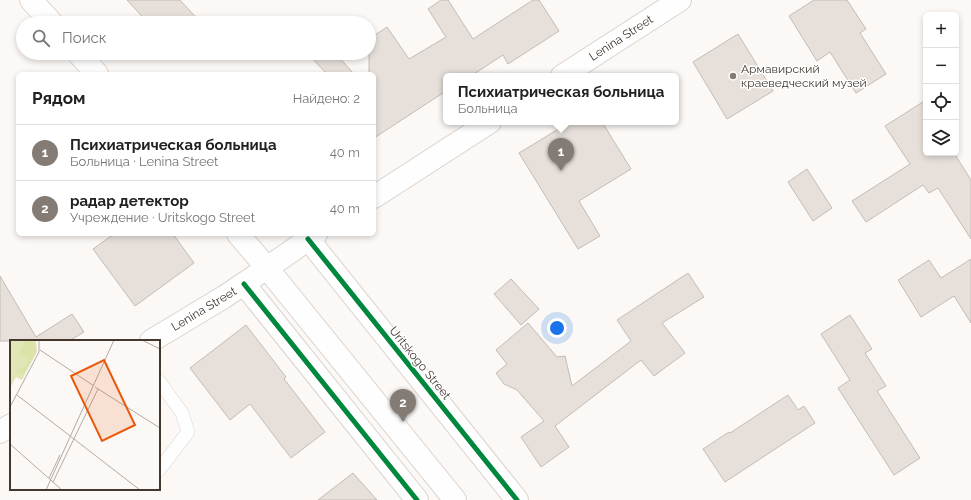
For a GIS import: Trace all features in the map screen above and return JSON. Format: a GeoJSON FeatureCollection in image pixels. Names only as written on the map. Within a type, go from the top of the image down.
{"type":"FeatureCollection","features":[{"type":"Feature","properties":{"kind":"street"},"geometry":{"type":"LineString","coordinates":[[31,0],[46,16]]}},
{"type":"Feature","properties":{"kind":"street","name":"Lenina Street"},"geometry":{"type":"LineString","coordinates":[[567,73],[680,0]]}},
{"type":"Feature","properties":{"kind":"street"},"geometry":{"type":"LineString","coordinates":[[84,60],[95,72]]}},
{"type":"Feature","properties":{"kind":"street"},"geometry":{"type":"LineString","coordinates":[[376,195],[485,125]]}},
{"type":"Feature","properties":{"kind":"street"},"geometry":{"type":"LineString","coordinates":[[240,236],[268,268],[455,500]]}},
{"type":"Feature","properties":{"kind":"street","name":"Lenina Street"},"geometry":{"type":"LineString","coordinates":[[153,340],[244,284],[312,236]]}},
{"type":"Feature","properties":{"kind":"street","name":"Uritskogo Street"},"geometry":{"type":"LineString","coordinates":[[312,236],[517,500]]}},
{"type":"Feature","properties":{"kind":"street"},"geometry":{"type":"LineString","coordinates":[[244,284],[418,500]]}},
{"type":"Feature","properties":{"kind":"street"},"geometry":{"type":"LineString","coordinates":[[0,432],[10,426]]}},
{"type":"Feature","properties":{"kind":"lane"},"geometry":{"type":"LineString","coordinates":[[160,381],[182,413],[188,432],[160,469]]}},
{"type":"Feature","properties":{"kind":"building"},"geometry":{"type":"Polygon","coordinates":[[[127,0],[180,0],[195,16],[142,16],[127,0]]]}},
{"type":"Feature","properties":{"kind":"building"},"geometry":{"type":"Polygon","coordinates":[[[441,0],[448,0],[473,39],[533,0],[539,0],[559,31],[508,64],[503,55],[476,73],[443,73],[443,93],[376,137],[376,72],[369,72],[369,60],[376,60],[376,34],[387,27],[409,59],[446,37],[428,9],[441,0]]]}},
{"type":"Feature","properties":{"kind":"building"},"geometry":{"type":"Polygon","coordinates":[[[814,0],[847,0],[866,29],[860,33],[886,74],[856,93],[830,52],[817,61],[789,16],[814,0]]]}},
{"type":"Feature","properties":{"kind":"building","name":"Армавирский краеведческий музей"},"geometry":{"type":"Polygon","coordinates":[[[738,34],[773,91],[727,119],[693,62],[738,34]]]}},
{"type":"Feature","properties":{"kind":"building"},"geometry":{"type":"Polygon","coordinates":[[[314,60],[341,60],[352,72],[325,72],[314,60]]]}},
{"type":"Feature","properties":{"kind":"building"},"geometry":{"type":"Polygon","coordinates":[[[923,102],[923,156],[956,156],[971,180],[971,239],[938,188],[929,193],[923,185],[866,222],[852,201],[910,164],[885,126],[923,102]]]}},
{"type":"Feature","properties":{"kind":"building"},"geometry":{"type":"Polygon","coordinates":[[[565,125],[604,125],[631,169],[579,201],[600,236],[578,249],[519,153],[565,125]]]}},
{"type":"Feature","properties":{"kind":"building"},"geometry":{"type":"Polygon","coordinates":[[[807,169],[832,208],[813,221],[788,182],[807,169]]]}},
{"type":"Feature","properties":{"kind":"building"},"geometry":{"type":"Polygon","coordinates":[[[111,236],[174,236],[194,263],[135,306],[93,249],[111,236]]]}},
{"type":"Feature","properties":{"kind":"building"},"geometry":{"type":"Polygon","coordinates":[[[971,259],[971,323],[954,296],[921,317],[898,280],[929,260],[941,278],[971,259]]]}},
{"type":"Feature","properties":{"kind":"building"},"geometry":{"type":"Polygon","coordinates":[[[688,273],[704,297],[662,323],[685,353],[654,376],[641,360],[555,426],[569,447],[541,467],[521,437],[544,421],[517,390],[504,384],[496,373],[507,364],[496,350],[528,323],[557,357],[565,356],[572,386],[631,341],[617,320],[688,273]]]}},
{"type":"Feature","properties":{"kind":"building"},"geometry":{"type":"Polygon","coordinates":[[[0,276],[36,337],[72,314],[84,332],[71,340],[0,341],[0,276]]]}},
{"type":"Feature","properties":{"kind":"building"},"geometry":{"type":"Polygon","coordinates":[[[511,279],[539,309],[521,325],[494,294],[511,279]]]}},
{"type":"Feature","properties":{"kind":"building"},"geometry":{"type":"Polygon","coordinates":[[[850,315],[872,349],[865,353],[886,386],[877,391],[920,458],[894,475],[838,388],[850,380],[821,334],[850,315]]]}},
{"type":"Feature","properties":{"kind":"building"},"geometry":{"type":"Polygon","coordinates":[[[246,325],[286,377],[284,379],[325,432],[291,458],[250,404],[230,420],[190,368],[246,325]]]}},
{"type":"Feature","properties":{"kind":"building"},"geometry":{"type":"Polygon","coordinates":[[[788,395],[798,410],[804,406],[815,423],[725,482],[703,449],[788,395]]]}},
{"type":"Feature","properties":{"kind":"building"},"geometry":{"type":"Polygon","coordinates":[[[353,473],[377,500],[318,500],[353,473]]]}},
{"type":"Feature","properties":{"kind":"cycle path"},"geometry":{"type":"LineString","coordinates":[[308,239],[517,500]]}},
{"type":"Feature","properties":{"kind":"cycle path"},"geometry":{"type":"LineString","coordinates":[[244,284],[417,500]]}},
{"type":"Feature","properties":{"kind":"place","name":"Армавирский краеведческий музей"},"geometry":{"type":"Point","coordinates":[733,76]}},
{"type":"Feature","properties":{"kind":"place","name":"Психиатрическая больница"},"geometry":{"type":"Point","coordinates":[561,171]}},
{"type":"Feature","properties":{"kind":"place","name":"радар детектор"},"geometry":{"type":"Point","coordinates":[403,422]}}]}
